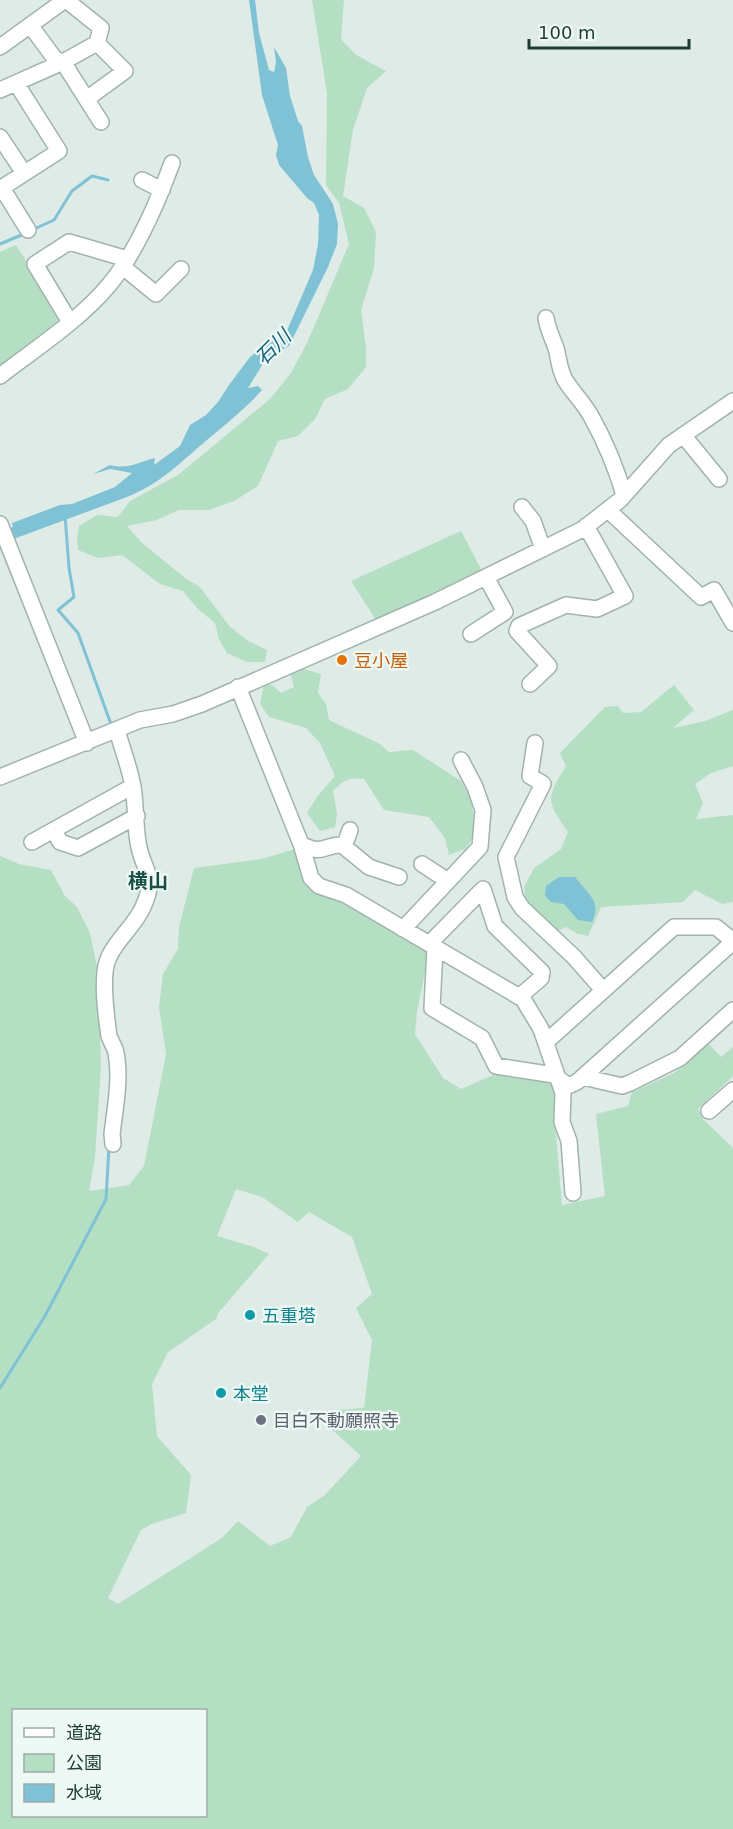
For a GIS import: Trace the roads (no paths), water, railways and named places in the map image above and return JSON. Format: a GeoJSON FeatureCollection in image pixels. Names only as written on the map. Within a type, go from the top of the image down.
{"type":"FeatureCollection","features":[{"type":"Feature","properties":{"kind":"street"},"geometry":{"type":"LineString","coordinates":[[0,47],[65,0],[101,28],[98,43]]}},
{"type":"Feature","properties":{"kind":"street"},"geometry":{"type":"LineString","coordinates":[[30,26],[55,59],[63,62],[88,98],[101,122]]}},
{"type":"Feature","properties":{"kind":"street"},"geometry":{"type":"LineString","coordinates":[[0,90],[63,62],[98,43]]}},
{"type":"Feature","properties":{"kind":"street"},"geometry":{"type":"LineString","coordinates":[[88,98],[125,71],[98,43]]}},
{"type":"Feature","properties":{"kind":"street"},"geometry":{"type":"LineString","coordinates":[[16,83],[59,151],[1,188],[28,230]]}},
{"type":"Feature","properties":{"kind":"street"},"geometry":{"type":"LineString","coordinates":[[0,136],[24,173]]}},
{"type":"Feature","properties":{"kind":"street"},"geometry":{"type":"LineString","coordinates":[[0,376],[70,322],[108,287],[125,263],[162,190],[171,163]]}},
{"type":"Feature","properties":{"kind":"street"},"geometry":{"type":"LineString","coordinates":[[142,180],[162,190]]}},
{"type":"Feature","properties":{"kind":"street"},"geometry":{"type":"LineString","coordinates":[[70,322],[35,264],[69,242],[125,263],[156,294],[181,268]]}},
{"type":"Feature","properties":{"kind":"street"},"geometry":{"type":"LineString","coordinates":[[546,318],[548,331],[564,378],[592,417],[614,463],[624,495]]}},
{"type":"Feature","properties":{"kind":"street"},"geometry":{"type":"LineString","coordinates":[[0,777],[140,720],[173,714],[365,634],[543,549],[586,526],[608,510],[669,445],[733,401]]}},
{"type":"Feature","properties":{"kind":"street"},"geometry":{"type":"LineString","coordinates":[[683,435],[719,479]]}},
{"type":"Feature","properties":{"kind":"street"},"geometry":{"type":"LineString","coordinates":[[522,507],[532,521],[543,549]]}},
{"type":"Feature","properties":{"kind":"street"},"geometry":{"type":"LineString","coordinates":[[608,510],[701,597],[714,590],[733,622]]}},
{"type":"Feature","properties":{"kind":"street"},"geometry":{"type":"LineString","coordinates":[[0,524],[87,743]]}},
{"type":"Feature","properties":{"kind":"street"},"geometry":{"type":"LineString","coordinates":[[530,684],[549,666],[517,631],[519,626],[566,605],[597,609],[625,596],[586,526]]}},
{"type":"Feature","properties":{"kind":"street"},"geometry":{"type":"LineString","coordinates":[[471,634],[505,612],[486,577]]}},
{"type":"Feature","properties":{"kind":"street"},"geometry":{"type":"LineString","coordinates":[[238,687],[301,844],[311,878],[319,886],[346,895],[523,999],[541,1029],[564,1093],[562,1122],[569,1141],[573,1193]]}},
{"type":"Feature","properties":{"kind":"street"},"geometry":{"type":"LineString","coordinates":[[113,1144],[117,1065],[116,1050],[110,1038],[105,1006],[105,972],[107,959],[112,950],[133,926],[143,907],[149,890],[150,877],[138,842],[133,786],[117,730]]}},
{"type":"Feature","properties":{"kind":"street"},"geometry":{"type":"LineString","coordinates":[[535,743],[530,776],[543,784],[506,858],[514,897],[522,908],[574,957],[603,990]]}},
{"type":"Feature","properties":{"kind":"street"},"geometry":{"type":"LineString","coordinates":[[403,929],[480,847],[483,810],[475,787],[461,760]]}},
{"type":"Feature","properties":{"kind":"street"},"geometry":{"type":"LineString","coordinates":[[32,842],[133,786]]}},
{"type":"Feature","properties":{"kind":"street"},"geometry":{"type":"LineString","coordinates":[[54,830],[60,842],[78,848],[136,816]]}},
{"type":"Feature","properties":{"kind":"street"},"geometry":{"type":"LineString","coordinates":[[301,844],[320,851],[342,845],[345,844],[350,830]]}},
{"type":"Feature","properties":{"kind":"street"},"geometry":{"type":"LineString","coordinates":[[342,845],[369,867],[399,877]]}},
{"type":"Feature","properties":{"kind":"street"},"geometry":{"type":"LineString","coordinates":[[422,864],[448,881]]}},
{"type":"Feature","properties":{"kind":"street"},"geometry":{"type":"LineString","coordinates":[[519,997],[541,978],[542,972],[495,926],[483,889],[432,946],[432,1008],[482,1038],[496,1066],[554,1075],[568,1086],[583,1077],[733,942],[716,927],[674,927],[546,1042]]}},
{"type":"Feature","properties":{"kind":"street"},"geometry":{"type":"LineString","coordinates":[[583,1077],[622,1086],[630,1083],[680,1058],[733,1010]]}},
{"type":"Feature","properties":{"kind":"street"},"geometry":{"type":"LineString","coordinates":[[709,1111],[732,1092]]}},
{"type":"Feature","properties":{"kind":"water","name":"石川"},"geometry":{"type":"Polygon","coordinates":[[[249,0],[255,0],[259,33],[269,70],[274,72],[276,62],[274,47],[286,68],[290,96],[298,121],[302,126],[314,175],[333,204],[338,224],[337,244],[328,267],[289,346],[267,357],[248,388],[258,386],[262,390],[178,465],[151,485],[127,497],[0,544],[0,530],[13,527],[12,523],[60,505],[72,504],[115,487],[132,473],[110,469],[93,474],[110,465],[128,466],[155,458],[154,465],[180,446],[190,425],[206,415],[218,402],[250,357],[281,334],[286,333],[313,270],[318,244],[319,215],[314,203],[279,165],[276,155],[278,145],[262,95],[249,0]]]}},
{"type":"Feature","properties":{"kind":"water"},"geometry":{"type":"Polygon","coordinates":[[[559,877],[575,877],[589,893],[595,908],[592,922],[578,920],[564,904],[551,902],[545,896],[546,886],[559,877]]]}},
{"type":"Feature","properties":{"kind":"waterway"},"geometry":{"type":"LineString","coordinates":[[32,230],[54,220],[72,191],[92,176],[108,180]]}},
{"type":"Feature","properties":{"kind":"waterway"},"geometry":{"type":"LineString","coordinates":[[0,244],[26,233]]}},
{"type":"Feature","properties":{"kind":"waterway"},"geometry":{"type":"LineString","coordinates":[[65,515],[69,568],[74,597],[58,610],[78,633],[112,727]]}},
{"type":"Feature","properties":{"kind":"waterway"},"geometry":{"type":"LineString","coordinates":[[0,1388],[45,1316],[106,1199],[109,1147]]}},
{"type":"Feature","properties":{"kind":"place","name":"豆小屋"},"geometry":{"type":"Point","coordinates":[342,660]}},
{"type":"Feature","properties":{"kind":"place","name":"五重塔"},"geometry":{"type":"Point","coordinates":[250,1315]}},
{"type":"Feature","properties":{"kind":"place","name":"本堂"},"geometry":{"type":"Point","coordinates":[221,1393]}},
{"type":"Feature","properties":{"kind":"place","name":"目白不動願照寺"},"geometry":{"type":"Point","coordinates":[261,1420]}},
{"type":"Feature","properties":{"kind":"district","name":"横山"},"geometry":{"type":"Point","coordinates":[148,881]}}]}
